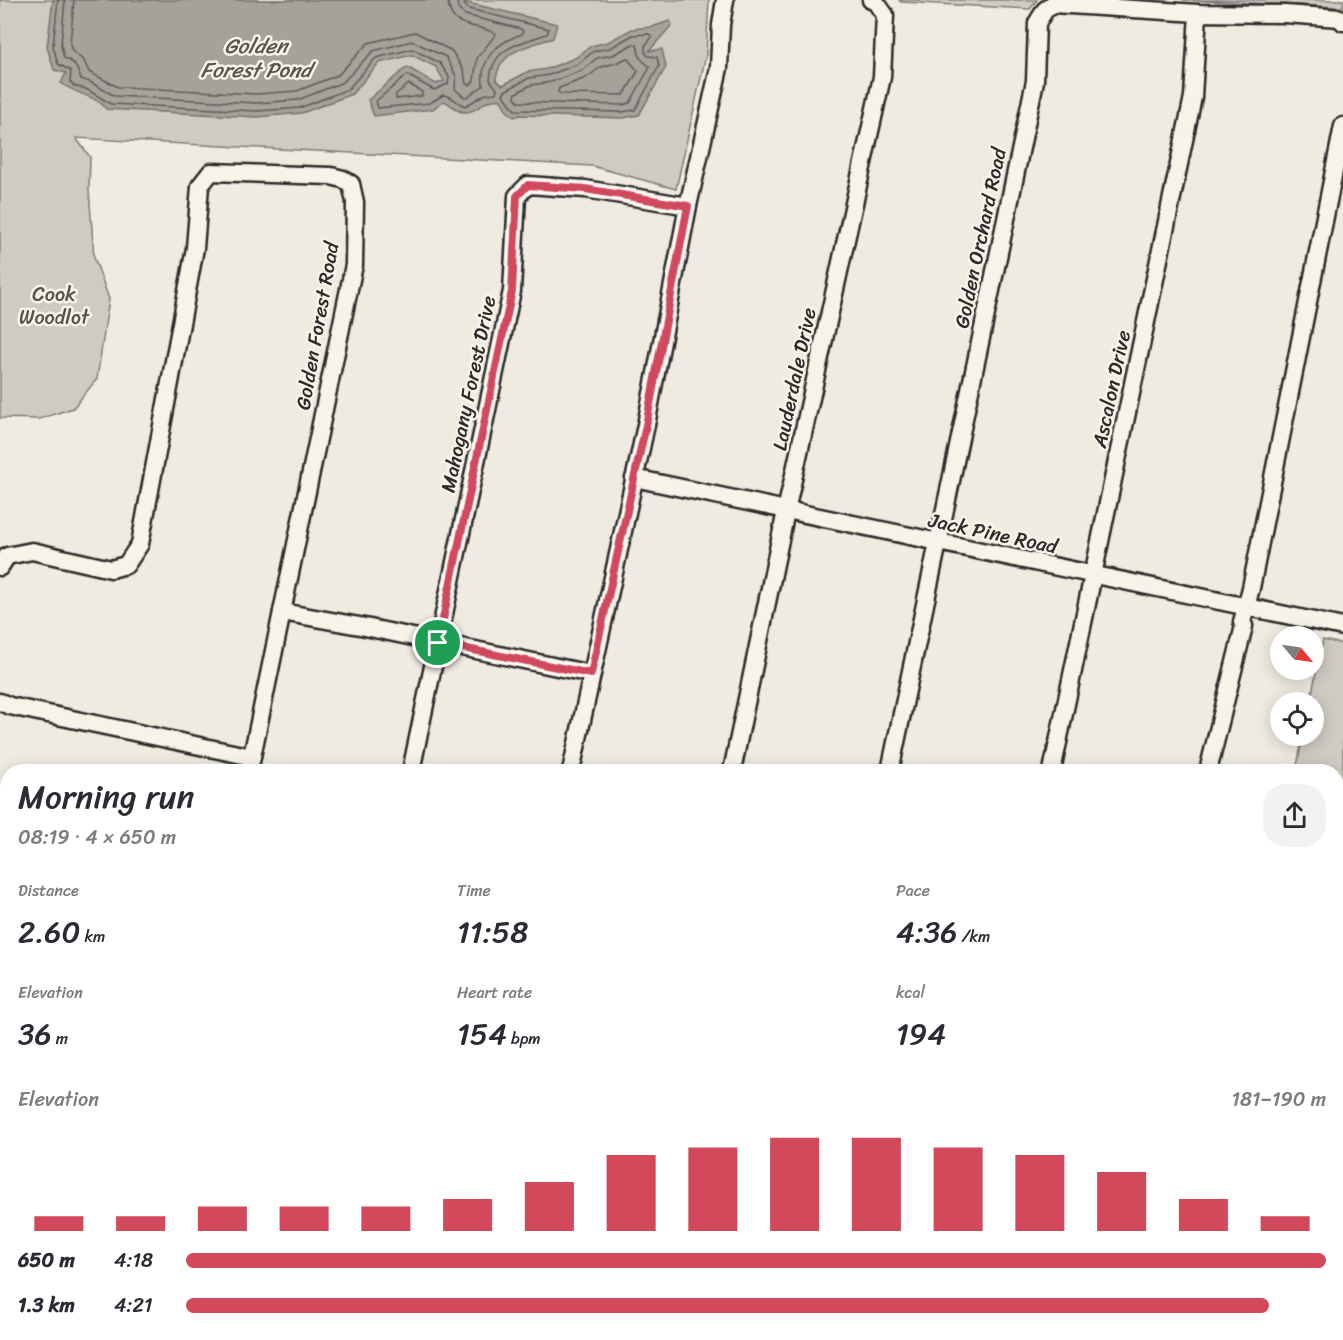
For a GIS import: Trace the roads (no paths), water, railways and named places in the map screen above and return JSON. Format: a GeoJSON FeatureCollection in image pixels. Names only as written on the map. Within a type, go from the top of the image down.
{"type":"FeatureCollection","features":[{"type":"Feature","properties":{"kind":"street"},"geometry":{"type":"LineString","coordinates":[[572,764],[634,478],[688,206],[719,68],[720,25],[725,0]]}},
{"type":"Feature","properties":{"kind":"street","name":"Lauderdale Drive"},"geometry":{"type":"LineString","coordinates":[[733,764],[786,511],[882,77],[885,15],[875,1],[871,0]]}},
{"type":"Feature","properties":{"kind":"street","name":"Golden Orchard Road"},"geometry":{"type":"LineString","coordinates":[[891,764],[1035,81],[1037,23],[1045,10],[1053,4],[1198,13],[1318,15],[1340,18],[1343,22]]}},
{"type":"Feature","properties":{"kind":"street","name":"Ascalon Drive"},"geometry":{"type":"LineString","coordinates":[[1053,764],[1193,97],[1198,13]]}},
{"type":"Feature","properties":{"kind":"street"},"geometry":{"type":"LineString","coordinates":[[1210,764],[1244,626],[1242,622],[1251,588],[1343,126]]}},
{"type":"Feature","properties":{"kind":"street","name":"Golden Forest Road"},"geometry":{"type":"LineString","coordinates":[[0,567],[7,556],[32,550],[111,569],[126,565],[140,544],[195,248],[200,186],[211,172],[331,176],[351,183],[355,202],[354,265],[251,764],[0,702]]}},
{"type":"Feature","properties":{"kind":"street","name":"Mahogany Forest Drive"},"geometry":{"type":"LineString","coordinates":[[412,764],[512,291],[517,196],[528,185],[585,189],[688,206]]}},
{"type":"Feature","properties":{"kind":"street","name":"Jack Pine Road"},"geometry":{"type":"LineString","coordinates":[[634,478],[1343,627]]}},
{"type":"Feature","properties":{"kind":"street"},"geometry":{"type":"LineString","coordinates":[[282,612],[591,674]]}},
{"type":"Feature","properties":{"kind":"water","name":"Golden Forest Pond"},"geometry":{"type":"Polygon","coordinates":[[[53,0],[456,0],[557,24],[553,38],[525,47],[503,62],[496,80],[503,85],[527,72],[547,69],[575,58],[591,46],[608,42],[632,29],[652,27],[670,21],[672,25],[649,51],[662,49],[666,67],[639,115],[623,118],[520,115],[514,117],[507,111],[501,100],[495,100],[469,112],[458,111],[443,101],[433,109],[374,116],[368,100],[407,67],[436,84],[444,81],[436,67],[412,55],[379,63],[352,94],[302,113],[257,117],[106,109],[98,101],[61,83],[66,73],[54,70],[47,47],[53,0]]]}},
{"type":"Feature","properties":{"kind":"park label","name":"Cook Woodlot"},"geometry":{"type":"Point","coordinates":[54,306]}}]}
